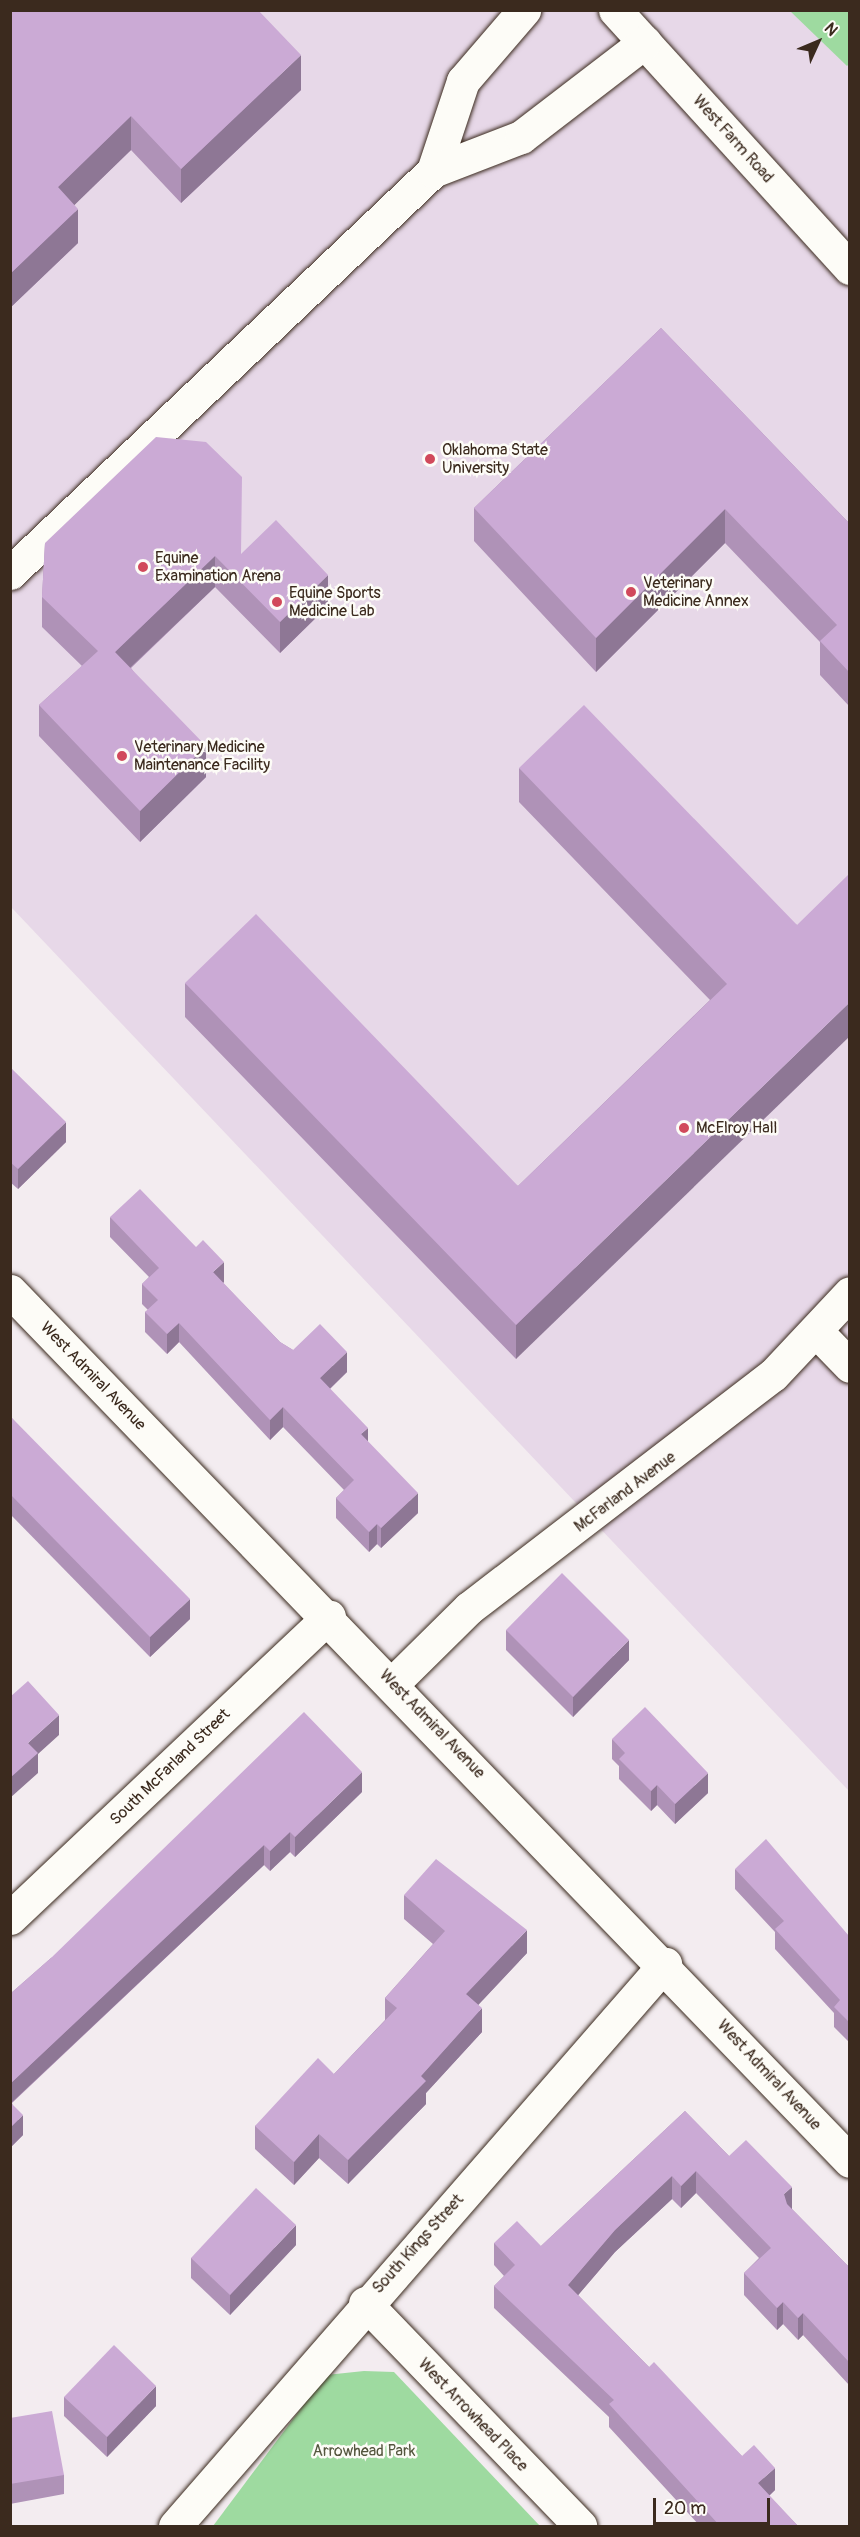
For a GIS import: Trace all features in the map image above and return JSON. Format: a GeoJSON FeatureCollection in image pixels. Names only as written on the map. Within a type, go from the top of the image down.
{"type":"FeatureCollection","features":[{"type":"Feature","properties":{"kind":"street"},"geometry":{"type":"LineString","coordinates":[[434,171],[463,81],[524,10]]}},
{"type":"Feature","properties":{"kind":"street","name":"West Farm Road"},"geometry":{"type":"LineString","coordinates":[[615,10],[849,268]]}},
{"type":"Feature","properties":{"kind":"street"},"geometry":{"type":"LineString","coordinates":[[10,573],[434,171],[521,137],[645,42]]}},
{"type":"Feature","properties":{"kind":"street","name":"West Admiral Avenue"},"geometry":{"type":"LineString","coordinates":[[10,1292],[329,1616],[665,1964],[849,2161]]}},
{"type":"Feature","properties":{"kind":"street","name":"McFarland Avenue"},"geometry":{"type":"LineString","coordinates":[[393,1683],[470,1608],[694,1441],[817,1332],[849,1293]]}},
{"type":"Feature","properties":{"kind":"street"},"geometry":{"type":"LineString","coordinates":[[817,1332],[849,1366]]}},
{"type":"Feature","properties":{"kind":"street","name":"South McFarland Street"},"geometry":{"type":"LineString","coordinates":[[10,1918],[329,1616]]}},
{"type":"Feature","properties":{"kind":"street","name":"South Kings Street"},"geometry":{"type":"LineString","coordinates":[[175,2526],[365,2303],[665,1964]]}},
{"type":"Feature","properties":{"kind":"street","name":"West Arrowhead Place"},"geometry":{"type":"LineString","coordinates":[[365,2303],[580,2526]]}},
{"type":"Feature","properties":{"kind":"shaded area","name":"Oklahoma State University"},"geometry":{"type":"Polygon","coordinates":[[[11,11],[849,11],[849,1791],[11,907],[11,11]]]}},
{"type":"Feature","properties":{"kind":"green space"},"geometry":{"type":"Polygon","coordinates":[[[790,11],[849,11],[849,64],[847,66],[790,11]]]}},
{"type":"Feature","properties":{"kind":"green space","name":"Arrowhead Park"},"geometry":{"type":"Polygon","coordinates":[[[364,2371],[394,2372],[540,2526],[213,2526],[326,2375],[364,2371]]]}},
{"type":"Feature","properties":{"kind":"building"},"geometry":{"type":"Polygon","coordinates":[[[10,10],[258,10],[301,55],[181,169],[131,116],[58,187],[78,209],[10,274],[10,10]]]}},
{"type":"Feature","properties":{"kind":"building"},"geometry":{"type":"Polygon","coordinates":[[[661,328],[849,523],[849,672],[820,641],[837,625],[725,509],[596,638],[474,508],[661,328]]]}},
{"type":"Feature","properties":{"kind":"building"},"geometry":{"type":"Polygon","coordinates":[[[156,437],[206,442],[242,477],[241,554],[276,520],[328,575],[280,622],[215,556],[115,652],[206,746],[140,811],[39,705],[98,651],[42,597],[45,543],[156,437]]]}},
{"type":"Feature","properties":{"kind":"building","name":"McElroy Hall"},"geometry":{"type":"Polygon","coordinates":[[[584,705],[797,925],[849,874],[849,1003],[516,1325],[185,983],[256,914],[518,1186],[727,984],[519,768],[584,705]]]}},
{"type":"Feature","properties":{"kind":"building"},"geometry":{"type":"Polygon","coordinates":[[[10,1067],[66,1122],[18,1169],[10,1162],[10,1067]]]}},
{"type":"Feature","properties":{"kind":"building"},"geometry":{"type":"Polygon","coordinates":[[[140,1189],[196,1247],[203,1240],[224,1262],[213,1272],[280,1342],[293,1350],[320,1324],[347,1352],[320,1378],[368,1428],[361,1434],[418,1493],[381,1528],[377,1524],[369,1532],[336,1498],[354,1480],[283,1407],[270,1420],[179,1323],[167,1334],[145,1312],[158,1300],[142,1284],[159,1268],[110,1217],[140,1189]]]}},
{"type":"Feature","properties":{"kind":"building"},"geometry":{"type":"Polygon","coordinates":[[[10,1416],[190,1599],[150,1637],[10,1494],[10,1416]]]}},
{"type":"Feature","properties":{"kind":"building"},"geometry":{"type":"Polygon","coordinates":[[[562,1573],[629,1640],[573,1697],[506,1630],[562,1573]]]}},
{"type":"Feature","properties":{"kind":"building"},"geometry":{"type":"Polygon","coordinates":[[[28,1681],[59,1715],[28,1743],[38,1753],[10,1778],[10,1697],[28,1681]]]}},
{"type":"Feature","properties":{"kind":"building"},"geometry":{"type":"Polygon","coordinates":[[[645,1707],[708,1773],[675,1804],[657,1785],[651,1791],[619,1759],[625,1753],[612,1739],[645,1707]]]}},
{"type":"Feature","properties":{"kind":"building"},"geometry":{"type":"Polygon","coordinates":[[[304,1712],[362,1772],[295,1837],[290,1832],[270,1851],[264,1845],[10,2084],[10,1994],[51,1958],[304,1712]]]}},
{"type":"Feature","properties":{"kind":"building"},"geometry":{"type":"Polygon","coordinates":[[[766,1839],[849,1936],[849,2022],[834,2007],[840,2000],[775,1929],[784,1921],[735,1869],[766,1839]]]}},
{"type":"Feature","properties":{"kind":"building"},"geometry":{"type":"Polygon","coordinates":[[[436,1859],[527,1930],[466,1994],[482,2008],[421,2076],[426,2081],[348,2160],[319,2134],[294,2162],[255,2126],[318,2058],[334,2074],[397,2008],[385,1998],[445,1931],[404,1895],[436,1859]]]}},
{"type":"Feature","properties":{"kind":"building"},"geometry":{"type":"Polygon","coordinates":[[[10,2102],[23,2115],[10,2128],[10,2102]]]}},
{"type":"Feature","properties":{"kind":"building"},"geometry":{"type":"Polygon","coordinates":[[[685,2111],[729,2156],[746,2140],[792,2187],[784,2194],[787,2204],[849,2267],[849,2362],[803,2313],[798,2318],[783,2302],[777,2308],[744,2273],[771,2248],[696,2171],[681,2186],[672,2176],[615,2230],[568,2285],[649,2367],[654,2362],[742,2456],[754,2445],[775,2468],[758,2483],[798,2526],[720,2526],[609,2404],[614,2400],[494,2286],[515,2265],[494,2243],[517,2221],[541,2246],[685,2111]]]}},
{"type":"Feature","properties":{"kind":"building"},"geometry":{"type":"Polygon","coordinates":[[[256,2188],[296,2225],[230,2295],[191,2258],[256,2188]]]}},
{"type":"Feature","properties":{"kind":"building"},"geometry":{"type":"Polygon","coordinates":[[[114,2345],[156,2386],[107,2437],[64,2397],[114,2345]]]}},
{"type":"Feature","properties":{"kind":"building"},"geometry":{"type":"Polygon","coordinates":[[[52,2411],[64,2475],[10,2484],[10,2418],[52,2411]]]}},
{"type":"Feature","properties":{"kind":"place","name":"Oklahoma State University"},"geometry":{"type":"Point","coordinates":[430,459]}},
{"type":"Feature","properties":{"kind":"place","name":"Equine Examination Arena"},"geometry":{"type":"Point","coordinates":[143,567]}},
{"type":"Feature","properties":{"kind":"place","name":"Veterinary Medicine Annex"},"geometry":{"type":"Point","coordinates":[631,592]}},
{"type":"Feature","properties":{"kind":"place","name":"Equine Sports Medicine Lab"},"geometry":{"type":"Point","coordinates":[277,602]}},
{"type":"Feature","properties":{"kind":"place","name":"Veterinary Medicine Maintenance Facility"},"geometry":{"type":"Point","coordinates":[122,756]}},
{"type":"Feature","properties":{"kind":"place","name":"McElroy Hall"},"geometry":{"type":"Point","coordinates":[684,1128]}}]}
